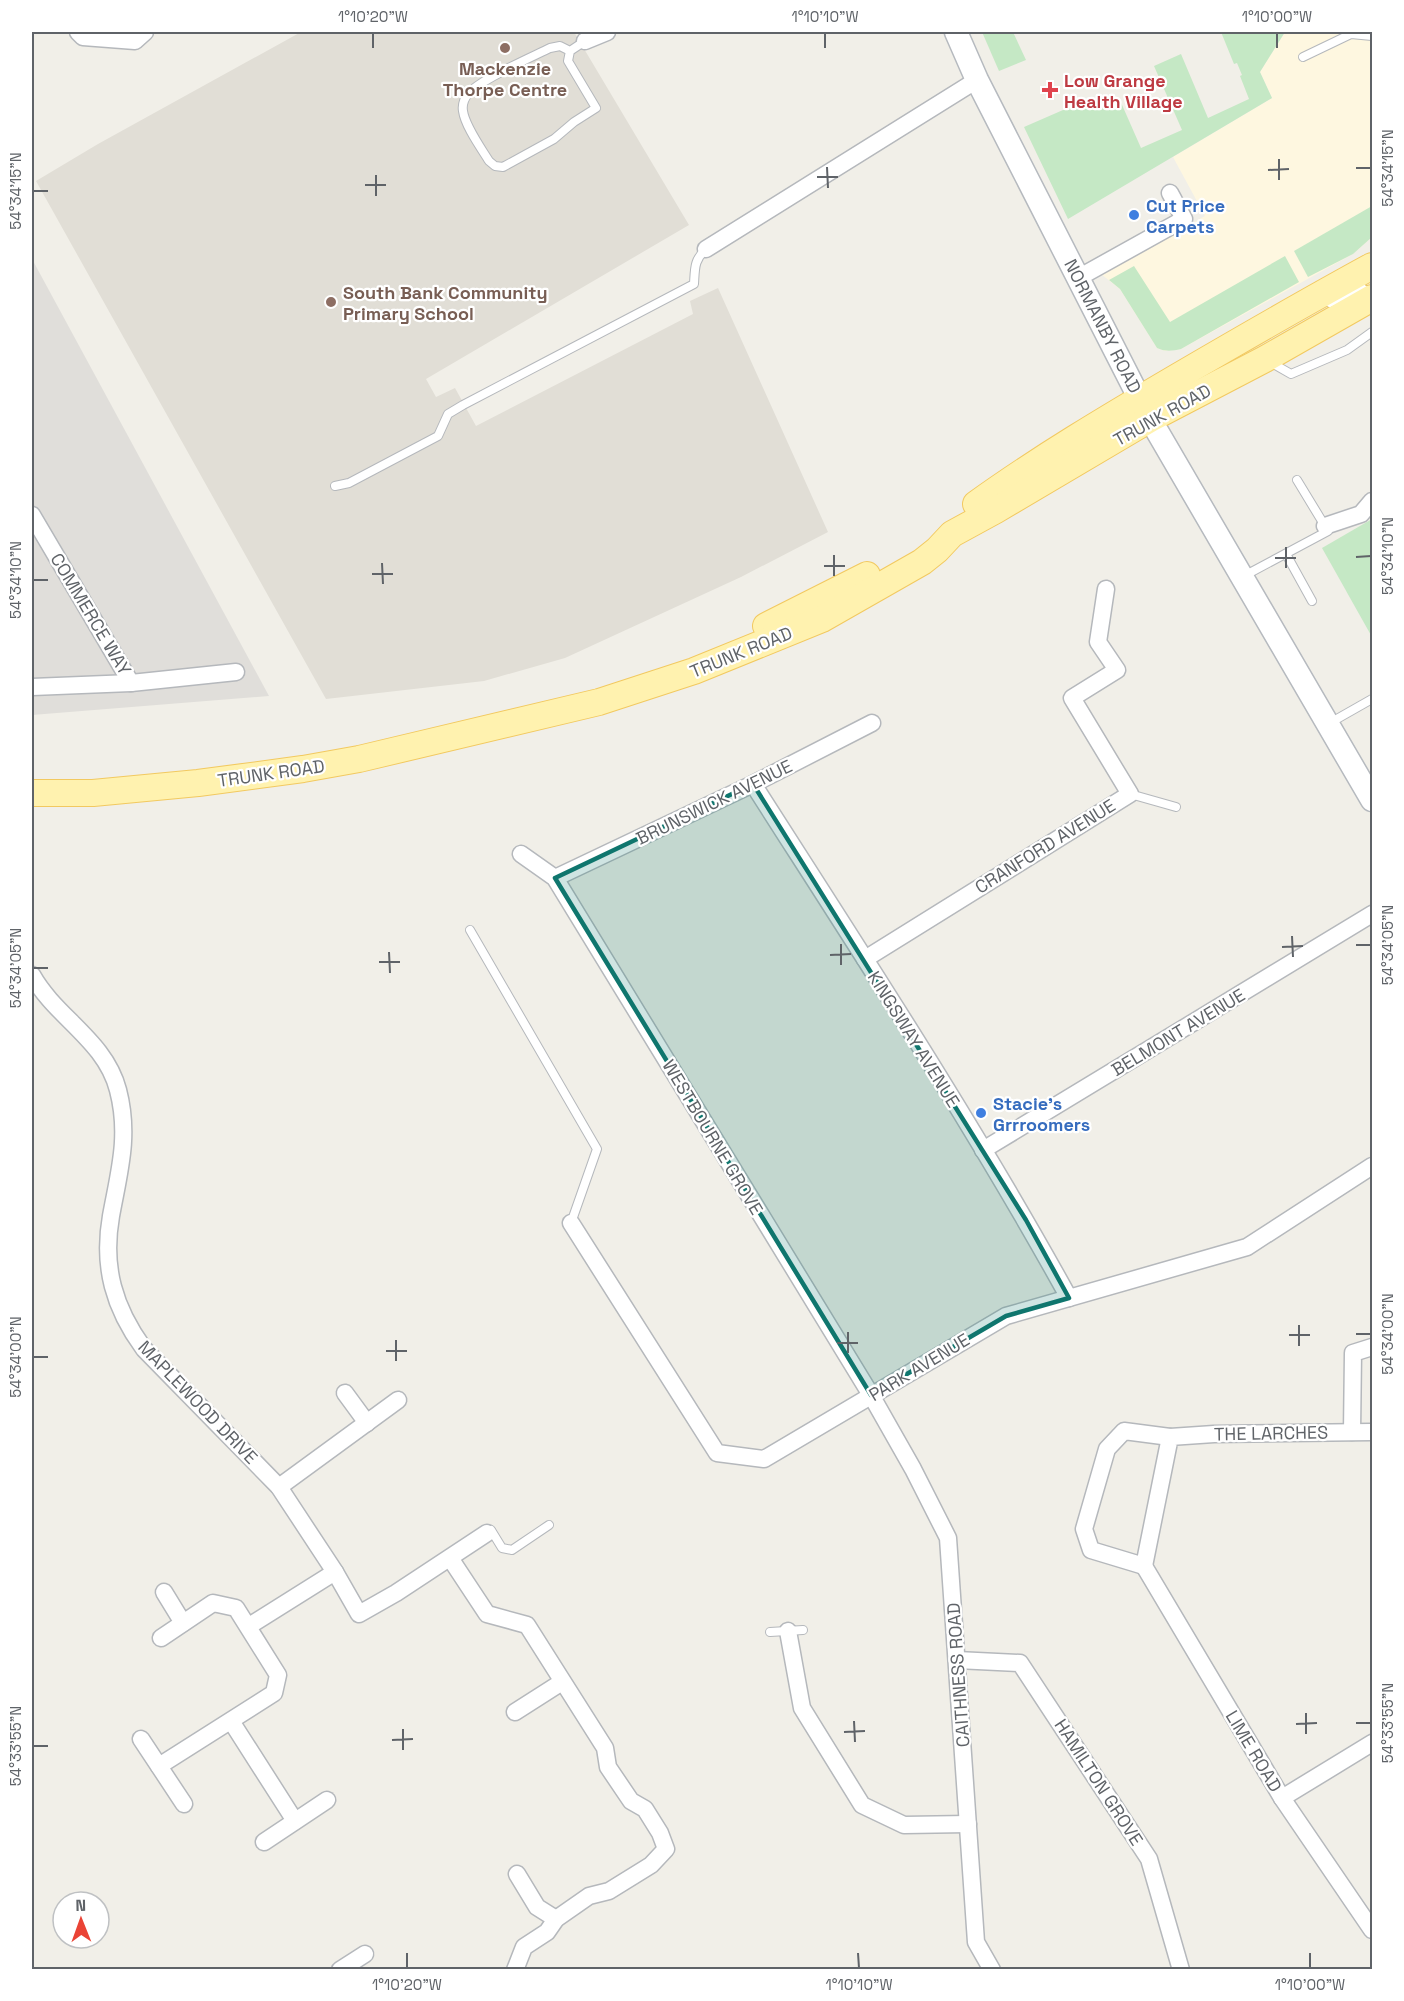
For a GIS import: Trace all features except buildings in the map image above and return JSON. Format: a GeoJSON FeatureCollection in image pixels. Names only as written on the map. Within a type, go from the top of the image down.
{"type":"FeatureCollection","features":[{"type":"Feature","properties":{"kind":"main road"},"geometry":{"type":"LineString","coordinates":[[1145,409],[1259,329],[1372,266]]}},
{"type":"Feature","properties":{"kind":"main road","name":"TRUNK ROAD"},"geometry":{"type":"LineString","coordinates":[[32,794],[93,793],[198,783],[359,759],[599,702],[694,671],[822,619],[922,562],[952,534],[996,510],[1145,409],[1265,359],[1372,297]]}},
{"type":"Feature","properties":{"kind":"street"},"geometry":{"type":"LineString","coordinates":[[78,32],[83,37],[135,41],[145,32]]}},
{"type":"Feature","properties":{"kind":"street"},"geometry":{"type":"LineString","coordinates":[[585,41],[607,32]]}},
{"type":"Feature","properties":{"kind":"street","name":"NORMANBY ROAD"},"geometry":{"type":"LineString","coordinates":[[956,32],[977,80],[1145,409],[1372,800]]}},
{"type":"Feature","properties":{"kind":"street"},"geometry":{"type":"LineString","coordinates":[[706,249],[977,80]]}},
{"type":"Feature","properties":{"kind":"street"},"geometry":{"type":"LineString","coordinates":[[1078,278],[1184,219],[1170,193]]}},
{"type":"Feature","properties":{"kind":"street"},"geometry":{"type":"LineString","coordinates":[[1325,526],[1360,514],[1372,501]]}},
{"type":"Feature","properties":{"kind":"street","name":"COMMERCE WAY"},"geometry":{"type":"LineString","coordinates":[[32,515],[131,683]]}},
{"type":"Feature","properties":{"kind":"street","name":"CRANFORD AVENUE"},"geometry":{"type":"LineString","coordinates":[[865,959],[1130,794],[1072,698],[1117,670],[1098,642],[1106,589]]}},
{"type":"Feature","properties":{"kind":"street"},"geometry":{"type":"LineString","coordinates":[[32,687],[131,683],[236,672]]}},
{"type":"Feature","properties":{"kind":"street","name":"BRUNSWICK AVENUE"},"geometry":{"type":"LineString","coordinates":[[555,878],[753,784],[872,723]]}},
{"type":"Feature","properties":{"kind":"street","name":"KINGSWAY AVENUE"},"geometry":{"type":"LineString","coordinates":[[753,784],[983,1150],[1026,1220],[1069,1298]]}},
{"type":"Feature","properties":{"kind":"street"},"geometry":{"type":"LineString","coordinates":[[521,854],[555,878]]}},
{"type":"Feature","properties":{"kind":"street","name":"WESTBOURNE GROVE"},"geometry":{"type":"LineString","coordinates":[[555,878],[871,1395]]}},
{"type":"Feature","properties":{"kind":"street","name":"BELMONT AVENUE"},"geometry":{"type":"LineString","coordinates":[[983,1150],[1372,914]]}},
{"type":"Feature","properties":{"kind":"street","name":"MAPLEWOOD DRIVE"},"geometry":{"type":"LineString","coordinates":[[32,975],[49,1000],[100,1052],[118,1088],[124,1129],[124,1150],[111,1218],[108,1263],[111,1284],[123,1317],[144,1349],[279,1486],[359,1614],[489,1532]]}},
{"type":"Feature","properties":{"kind":"street","name":"PARK AVENUE"},"geometry":{"type":"LineString","coordinates":[[571,1223],[717,1453],[764,1459],[1006,1316],[1247,1247],[1372,1166]]}},
{"type":"Feature","properties":{"kind":"street"},"geometry":{"type":"LineString","coordinates":[[1352,1432],[1353,1353],[1372,1347]]}},
{"type":"Feature","properties":{"kind":"street"},"geometry":{"type":"LineString","coordinates":[[345,1393],[367,1423]]}},
{"type":"Feature","properties":{"kind":"street","name":"CAITHNESS ROAD"},"geometry":{"type":"LineString","coordinates":[[871,1395],[913,1469],[948,1538],[976,1942],[992,1970]]}},
{"type":"Feature","properties":{"kind":"street"},"geometry":{"type":"LineString","coordinates":[[279,1486],[398,1400]]}},
{"type":"Feature","properties":{"kind":"street","name":"THE LARCHES"},"geometry":{"type":"LineString","coordinates":[[1144,1566],[1091,1550],[1084,1529],[1107,1449],[1124,1431],[1170,1437],[1214,1434],[1372,1432]]}},
{"type":"Feature","properties":{"kind":"street"},"geometry":{"type":"LineString","coordinates":[[1144,1566],[1170,1437]]}},
{"type":"Feature","properties":{"kind":"street"},"geometry":{"type":"LineString","coordinates":[[450,1558],[486,1614],[526,1625],[605,1748],[608,1767],[631,1801],[645,1809],[660,1833],[666,1850],[651,1865],[634,1876],[609,1891],[589,1896],[556,1919],[547,1932],[524,1947],[515,1970]]}},
{"type":"Feature","properties":{"kind":"street","name":"LIME ROAD"},"geometry":{"type":"LineString","coordinates":[[1144,1566],[1282,1798],[1372,1930]]}},
{"type":"Feature","properties":{"kind":"street"},"geometry":{"type":"LineString","coordinates":[[249,1626],[334,1572]]}},
{"type":"Feature","properties":{"kind":"street"},"geometry":{"type":"LineString","coordinates":[[164,1592],[183,1623]]}},
{"type":"Feature","properties":{"kind":"street"},"geometry":{"type":"LineString","coordinates":[[159,1766],[274,1693],[278,1675],[236,1608],[213,1603],[161,1638]]}},
{"type":"Feature","properties":{"kind":"street"},"geometry":{"type":"LineString","coordinates":[[795,1631],[802,1708],[862,1805],[904,1825],[968,1824]]}},
{"type":"Feature","properties":{"kind":"street","name":"HAMILTON GROVE"},"geometry":{"type":"LineString","coordinates":[[957,1660],[1020,1662],[1149,1859],[1181,1970]]}},
{"type":"Feature","properties":{"kind":"street"},"geometry":{"type":"LineString","coordinates":[[515,1713],[561,1682]]}},
{"type":"Feature","properties":{"kind":"street"},"geometry":{"type":"LineString","coordinates":[[231,1721],[296,1821]]}},
{"type":"Feature","properties":{"kind":"street"},"geometry":{"type":"LineString","coordinates":[[141,1739],[184,1804]]}},
{"type":"Feature","properties":{"kind":"street"},"geometry":{"type":"LineString","coordinates":[[1282,1798],[1372,1743]]}},
{"type":"Feature","properties":{"kind":"street"},"geometry":{"type":"LineString","coordinates":[[264,1842],[327,1800]]}},
{"type":"Feature","properties":{"kind":"street"},"geometry":{"type":"LineString","coordinates":[[517,1875],[537,1907],[556,1919]]}},
{"type":"Feature","properties":{"kind":"street"},"geometry":{"type":"LineString","coordinates":[[340,1970],[365,1954]]}},
{"type":"Feature","properties":{"kind":"lane"},"geometry":{"type":"LineString","coordinates":[[1303,57],[1351,34],[1372,36]]}},
{"type":"Feature","properties":{"kind":"lane"},"geometry":{"type":"LineString","coordinates":[[570,51],[560,46],[550,48],[491,78],[472,89],[466,96],[463,104],[465,119],[489,161],[495,166],[503,167],[554,139],[574,122],[596,108],[568,61],[570,51],[585,41]]}},
{"type":"Feature","properties":{"kind":"lane"},"geometry":{"type":"LineString","coordinates":[[335,486],[349,483],[438,436],[448,414],[463,405],[694,284],[698,256],[706,249]]}},
{"type":"Feature","properties":{"kind":"lane"},"geometry":{"type":"LineString","coordinates":[[1324,305],[1361,287],[1372,297]]}},
{"type":"Feature","properties":{"kind":"lane"},"geometry":{"type":"LineString","coordinates":[[1259,329],[1313,309]]}},
{"type":"Feature","properties":{"kind":"lane"},"geometry":{"type":"LineString","coordinates":[[1265,359],[1291,374],[1347,350],[1372,332]]}},
{"type":"Feature","properties":{"kind":"lane"},"geometry":{"type":"LineString","coordinates":[[1242,578],[1328,531],[1297,480]]}},
{"type":"Feature","properties":{"kind":"lane"},"geometry":{"type":"LineString","coordinates":[[1286,554],[1312,601]]}},
{"type":"Feature","properties":{"kind":"lane"},"geometry":{"type":"LineString","coordinates":[[1328,724],[1372,699]]}},
{"type":"Feature","properties":{"kind":"lane"},"geometry":{"type":"LineString","coordinates":[[1130,794],[1176,807]]}},
{"type":"Feature","properties":{"kind":"lane"},"geometry":{"type":"LineString","coordinates":[[470,930],[597,1149],[571,1223]]}},
{"type":"Feature","properties":{"kind":"lane"},"geometry":{"type":"LineString","coordinates":[[489,1532],[502,1548],[512,1550],[549,1525]]}},
{"type":"Feature","properties":{"kind":"lane"},"geometry":{"type":"LineString","coordinates":[[770,1632],[795,1631]]}},
{"type":"Feature","properties":{"kind":"highlighted area"},"geometry":{"type":"Polygon","coordinates":[[[753,784],[1026,1220],[1069,1298],[1006,1316],[871,1395],[555,878],[753,784]]]}},
{"type":"Feature","properties":{"kind":"shaded area"},"geometry":{"type":"Polygon","coordinates":[[[301,32],[574,32],[689,225],[426,379],[436,397],[455,388],[476,426],[693,314],[690,301],[718,288],[828,532],[741,577],[565,658],[484,681],[326,699],[36,181],[98,144],[301,32]]]}},
{"type":"Feature","properties":{"kind":"shaded area"},"geometry":{"type":"Polygon","coordinates":[[[1285,32],[1372,32],[1372,237],[1353,254],[1181,349],[1165,351],[1157,348],[1120,289],[1101,274],[1205,216],[1173,157],[1272,98],[1260,72],[1285,32]]]}},
{"type":"Feature","properties":{"kind":"shaded area"},"geometry":{"type":"Polygon","coordinates":[[[32,259],[269,696],[32,715],[32,259]]]}},
{"type":"Feature","properties":{"kind":"green space"},"geometry":{"type":"Polygon","coordinates":[[[982,32],[1013,32],[1026,60],[999,71],[982,32]]]}},
{"type":"Feature","properties":{"kind":"green space"},"geometry":{"type":"Polygon","coordinates":[[[1221,32],[1285,32],[1260,72],[1272,98],[1068,219],[1024,127],[1086,100],[1119,98],[1141,148],[1182,130],[1154,66],[1181,54],[1208,118],[1249,99],[1237,63],[1234,64],[1221,32]]]}},
{"type":"Feature","properties":{"kind":"green space"},"geometry":{"type":"Polygon","coordinates":[[[1372,206],[1372,237],[1353,254],[1308,277],[1294,251],[1372,206]]]}},
{"type":"Feature","properties":{"kind":"green space"},"geometry":{"type":"Polygon","coordinates":[[[1285,256],[1299,282],[1181,349],[1175,350],[1166,351],[1157,348],[1120,289],[1109,280],[1134,266],[1170,322],[1285,256]]]}},
{"type":"Feature","properties":{"kind":"green space"},"geometry":{"type":"Polygon","coordinates":[[[1372,519],[1372,637],[1322,548],[1372,519]]]}},
{"type":"Feature","properties":{"kind":"place","name":"Mackenzie Thorpe Centre"},"geometry":{"type":"Point","coordinates":[505,48]}},
{"type":"Feature","properties":{"kind":"place","name":"Low Grange Health Village"},"geometry":{"type":"Point","coordinates":[1050,90]}},
{"type":"Feature","properties":{"kind":"place","name":"Cut Price Carpets"},"geometry":{"type":"Point","coordinates":[1134,215]}},
{"type":"Feature","properties":{"kind":"place","name":"South Bank Community Primary School"},"geometry":{"type":"Point","coordinates":[331,302]}},
{"type":"Feature","properties":{"kind":"place","name":"Stacie's Grrroomers"},"geometry":{"type":"Point","coordinates":[981,1113]}}]}
